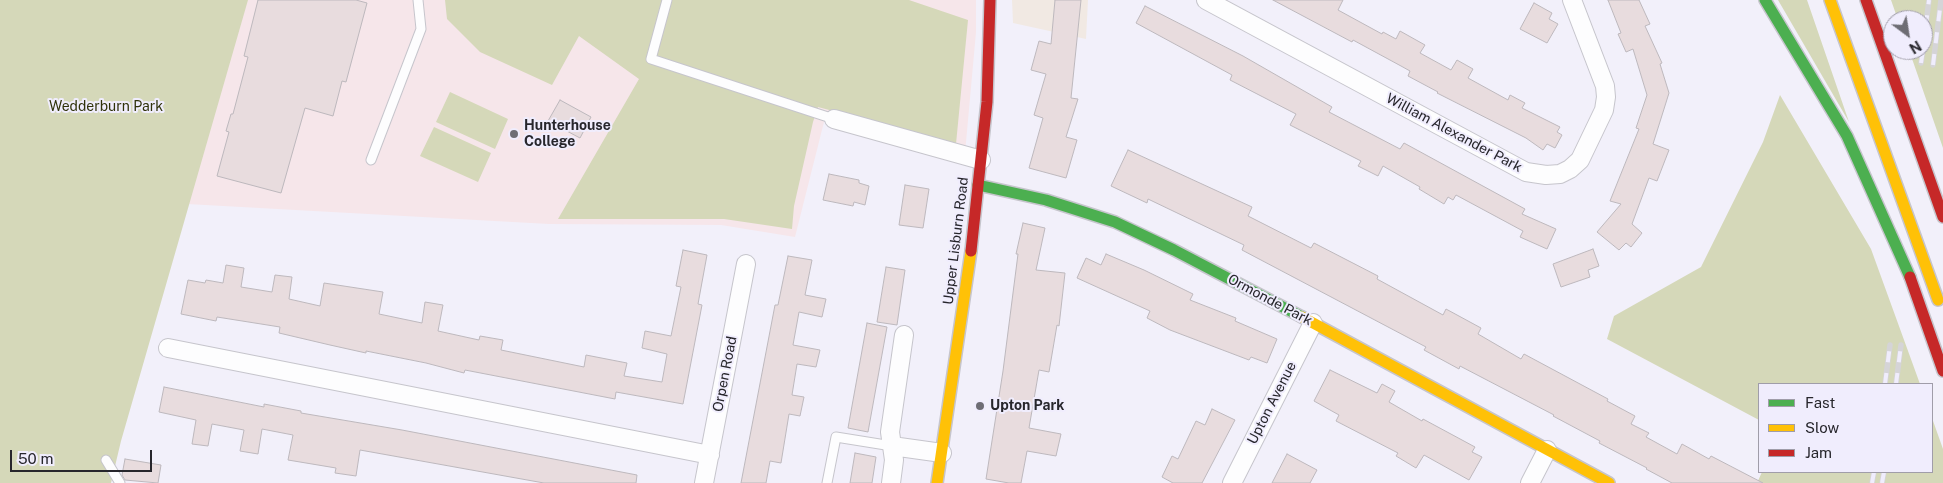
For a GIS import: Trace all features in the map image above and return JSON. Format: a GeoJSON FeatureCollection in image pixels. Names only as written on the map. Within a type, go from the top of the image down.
{"type":"FeatureCollection","features":[{"type":"Feature","properties":{"kind":"main road","name":"Upper Lisburn Road"},"geometry":{"type":"LineString","coordinates":[[937,483],[966,296],[987,102],[990,0]]}},
{"type":"Feature","properties":{"kind":"main road"},"geometry":{"type":"LineString","coordinates":[[1766,0],[1847,136],[1910,277],[1943,371]]}},
{"type":"Feature","properties":{"kind":"main road"},"geometry":{"type":"LineString","coordinates":[[1830,0],[1943,314]]}},
{"type":"Feature","properties":{"kind":"main road"},"geometry":{"type":"LineString","coordinates":[[1866,0],[1943,217]]}},
{"type":"Feature","properties":{"kind":"main road","name":"Ormonde Park"},"geometry":{"type":"LineString","coordinates":[[978,185],[1046,200],[1115,222],[1174,250],[1313,322],[1609,483]]}},
{"type":"Feature","properties":{"kind":"street","name":"William Alexander Park"},"geometry":{"type":"LineString","coordinates":[[1206,0],[1526,172],[1546,176],[1560,174],[1570,169],[1580,160],[1604,110],[1606,97],[1605,86],[1572,0]]}},
{"type":"Feature","properties":{"kind":"street"},"geometry":{"type":"LineString","coordinates":[[834,119],[980,160]]}},
{"type":"Feature","properties":{"kind":"street","name":"Orpen Road"},"geometry":{"type":"LineString","coordinates":[[704,483],[746,264]]}},
{"type":"Feature","properties":{"kind":"street","name":"Upton Avenue"},"geometry":{"type":"LineString","coordinates":[[1232,483],[1313,322]]}},
{"type":"Feature","properties":{"kind":"street"},"geometry":{"type":"LineString","coordinates":[[892,483],[894,460],[890,432],[904,335]]}},
{"type":"Feature","properties":{"kind":"street"},"geometry":{"type":"LineString","coordinates":[[168,348],[710,455]]}},
{"type":"Feature","properties":{"kind":"street"},"geometry":{"type":"LineString","coordinates":[[892,446],[942,453]]}},
{"type":"Feature","properties":{"kind":"street"},"geometry":{"type":"LineString","coordinates":[[1530,483],[1547,450]]}},
{"type":"Feature","properties":{"kind":"lane"},"geometry":{"type":"LineString","coordinates":[[371,160],[421,28],[418,0]]}},
{"type":"Feature","properties":{"kind":"lane"},"geometry":{"type":"LineString","coordinates":[[667,0],[651,59],[834,119]]}},
{"type":"Feature","properties":{"kind":"lane"},"geometry":{"type":"LineString","coordinates":[[827,483],[836,437],[892,446]]}},
{"type":"Feature","properties":{"kind":"lane"},"geometry":{"type":"LineString","coordinates":[[106,460],[120,483]]}},
{"type":"Feature","properties":{"kind":"shaded area","name":"Hunterhouse College"},"geometry":{"type":"Polygon","coordinates":[[[247,0],[976,0],[976,32],[965,153],[826,114],[795,237],[721,225],[549,224],[187,204],[247,0]]]}},
{"type":"Feature","properties":{"kind":"shaded area"},"geometry":{"type":"Polygon","coordinates":[[[1012,0],[1088,0],[1086,39],[1013,23],[1012,0]]]}},
{"type":"Feature","properties":{"kind":"green space","name":"Wedderburn Park"},"geometry":{"type":"Polygon","coordinates":[[[0,0],[248,0],[121,441],[111,483],[0,483],[0,0]]]}},
{"type":"Feature","properties":{"kind":"green space"},"geometry":{"type":"Polygon","coordinates":[[[445,0],[909,0],[968,20],[956,144],[818,107],[794,206],[792,229],[724,219],[558,219],[639,79],[579,36],[552,85],[480,52],[447,19],[445,0]]]}},
{"type":"Feature","properties":{"kind":"green space"},"geometry":{"type":"Polygon","coordinates":[[[1778,0],[1807,0],[1849,122],[1778,0]]]}},
{"type":"Feature","properties":{"kind":"green space"},"geometry":{"type":"Polygon","coordinates":[[[1891,0],[1943,0],[1943,148],[1912,60],[1933,60],[1933,10],[1894,10],[1891,0]]]}},
{"type":"Feature","properties":{"kind":"green space"},"geometry":{"type":"Polygon","coordinates":[[[450,92],[508,119],[495,149],[436,122],[450,92]]]}},
{"type":"Feature","properties":{"kind":"green space"},"geometry":{"type":"Polygon","coordinates":[[[1780,95],[1871,249],[1920,383],[1758,383],[1758,419],[1607,339],[1614,316],[1701,267],[1763,142],[1780,95]]]}},
{"type":"Feature","properties":{"kind":"green space"},"geometry":{"type":"Polygon","coordinates":[[[434,127],[491,153],[478,182],[420,156],[434,127]]]}},
{"type":"Feature","properties":{"kind":"green space"},"geometry":{"type":"Polygon","coordinates":[[[1933,421],[1943,449],[1943,483],[1757,483],[1762,473],[1933,473],[1933,421]]]}},
{"type":"Feature","properties":{"kind":"building"},"geometry":{"type":"Polygon","coordinates":[[[258,0],[356,0],[367,3],[346,82],[342,81],[333,116],[305,108],[281,193],[217,176],[229,132],[226,131],[231,114],[233,114],[248,57],[244,56],[258,0]]]}},
{"type":"Feature","properties":{"kind":"building"},"geometry":{"type":"Polygon","coordinates":[[[1055,0],[1081,0],[1071,98],[1078,99],[1066,137],[1077,140],[1066,178],[1029,168],[1043,118],[1034,115],[1046,74],[1031,70],[1039,41],[1051,44],[1055,0]]]}},
{"type":"Feature","properties":{"kind":"building"},"geometry":{"type":"Polygon","coordinates":[[[1273,0],[1343,0],[1338,10],[1382,34],[1383,32],[1396,39],[1400,31],[1425,45],[1420,53],[1451,70],[1457,60],[1473,69],[1468,78],[1508,100],[1510,95],[1525,103],[1522,108],[1560,127],[1557,132],[1562,135],[1555,148],[1547,144],[1543,150],[1526,138],[1437,93],[1408,76],[1410,71],[1273,0]]]}},
{"type":"Feature","properties":{"kind":"building"},"geometry":{"type":"Polygon","coordinates":[[[1608,0],[1639,0],[1650,24],[1645,26],[1662,63],[1660,64],[1669,93],[1653,144],[1669,150],[1657,181],[1649,178],[1632,224],[1642,233],[1631,247],[1626,243],[1619,250],[1597,232],[1621,204],[1610,201],[1639,129],[1636,128],[1647,95],[1633,49],[1626,52],[1618,34],[1621,33],[1608,0]]]}},
{"type":"Feature","properties":{"kind":"building"},"geometry":{"type":"Polygon","coordinates":[[[1534,3],[1552,13],[1549,19],[1558,24],[1547,43],[1520,29],[1534,3]]]}},
{"type":"Feature","properties":{"kind":"building"},"geometry":{"type":"Polygon","coordinates":[[[1145,6],[1243,56],[1332,107],[1329,112],[1400,149],[1404,143],[1525,209],[1522,214],[1556,229],[1547,249],[1520,237],[1523,231],[1456,195],[1453,200],[1448,197],[1444,204],[1419,189],[1420,187],[1383,166],[1378,176],[1358,166],[1361,161],[1290,125],[1296,114],[1230,80],[1232,75],[1136,23],[1145,6]]]}},
{"type":"Feature","properties":{"kind":"building"},"geometry":{"type":"Polygon","coordinates":[[[560,100],[591,117],[580,138],[548,121],[560,100]]]}},
{"type":"Feature","properties":{"kind":"building"},"geometry":{"type":"Polygon","coordinates":[[[1128,150],[1252,207],[1248,216],[1311,248],[1314,243],[1378,276],[1377,279],[1443,315],[1446,309],[1481,328],[1478,334],[1521,359],[1524,354],[1608,399],[1607,401],[1635,416],[1631,424],[1649,433],[1646,437],[1677,454],[1682,444],[1709,459],[1711,456],[1763,483],[1672,483],[1599,443],[1600,441],[1554,415],[1460,366],[1459,369],[1424,350],[1426,347],[1242,250],[1244,245],[1148,199],[1147,203],[1111,186],[1128,150]]]}},
{"type":"Feature","properties":{"kind":"building"},"geometry":{"type":"Polygon","coordinates":[[[829,174],[859,180],[859,183],[869,186],[865,205],[854,202],[853,206],[823,200],[829,174]]]}},
{"type":"Feature","properties":{"kind":"building"},"geometry":{"type":"Polygon","coordinates":[[[905,185],[929,189],[923,228],[899,225],[905,185]]]}},
{"type":"Feature","properties":{"kind":"building"},"geometry":{"type":"Polygon","coordinates":[[[1023,223],[1045,228],[1036,270],[1065,273],[1059,326],[1057,325],[1049,372],[1039,370],[1029,428],[1061,434],[1056,456],[1027,451],[1021,483],[1009,483],[986,479],[1003,371],[1018,254],[1016,254],[1023,223]]]}},
{"type":"Feature","properties":{"kind":"building"},"geometry":{"type":"Polygon","coordinates":[[[1593,249],[1599,266],[1588,270],[1590,277],[1561,287],[1553,264],[1593,249]]]}},
{"type":"Feature","properties":{"kind":"building"},"geometry":{"type":"Polygon","coordinates":[[[683,250],[707,255],[698,304],[702,305],[683,404],[616,392],[615,399],[465,370],[464,373],[426,363],[366,351],[366,353],[279,333],[280,327],[217,317],[216,321],[181,314],[188,280],[205,283],[206,280],[223,283],[226,265],[244,268],[241,287],[272,292],[275,275],[292,277],[289,299],[320,306],[324,283],[383,292],[379,314],[422,323],[425,302],[443,305],[438,331],[479,340],[480,336],[503,340],[501,350],[584,367],[586,355],[627,363],[624,376],[662,382],[667,354],[642,348],[645,331],[671,336],[681,287],[676,286],[683,250]]]}},
{"type":"Feature","properties":{"kind":"building"},"geometry":{"type":"Polygon","coordinates":[[[1106,254],[1193,294],[1190,300],[1236,318],[1235,321],[1277,339],[1267,363],[1251,357],[1249,360],[1170,330],[1147,318],[1150,311],[1077,278],[1086,258],[1101,265],[1106,254]]]}},
{"type":"Feature","properties":{"kind":"building"},"geometry":{"type":"Polygon","coordinates":[[[788,256],[812,260],[805,295],[826,299],[822,317],[799,312],[793,345],[820,350],[816,367],[797,364],[792,395],[804,397],[800,416],[789,414],[781,463],[770,461],[766,483],[741,483],[775,305],[778,305],[788,256]]]}},
{"type":"Feature","properties":{"kind":"building"},"geometry":{"type":"Polygon","coordinates":[[[886,267],[905,270],[897,325],[877,322],[886,267]]]}},
{"type":"Feature","properties":{"kind":"building"},"geometry":{"type":"Polygon","coordinates":[[[867,323],[887,327],[868,432],[848,428],[867,323]]]}},
{"type":"Feature","properties":{"kind":"building"},"geometry":{"type":"Polygon","coordinates":[[[1330,370],[1377,393],[1382,384],[1395,391],[1389,402],[1422,421],[1423,419],[1475,447],[1472,452],[1482,457],[1469,480],[1424,455],[1416,468],[1396,456],[1398,453],[1336,421],[1339,415],[1314,401],[1330,370]]]}},
{"type":"Feature","properties":{"kind":"building"},"geometry":{"type":"Polygon","coordinates":[[[164,387],[264,407],[264,404],[301,411],[301,413],[402,430],[637,475],[636,483],[544,483],[360,450],[356,476],[335,473],[336,468],[288,460],[293,435],[262,429],[258,454],[240,451],[244,430],[212,424],[208,446],[192,444],[196,420],[159,412],[164,387]]]}},
{"type":"Feature","properties":{"kind":"building"},"geometry":{"type":"Polygon","coordinates":[[[1212,409],[1235,420],[1202,483],[1173,483],[1162,477],[1172,456],[1178,459],[1196,421],[1205,425],[1212,409]]]}},
{"type":"Feature","properties":{"kind":"building"},"geometry":{"type":"Polygon","coordinates":[[[855,453],[876,457],[872,483],[850,483],[855,453]]]}},
{"type":"Feature","properties":{"kind":"building"},"geometry":{"type":"Polygon","coordinates":[[[1287,454],[1317,470],[1310,483],[1272,483],[1287,454]]]}},
{"type":"Feature","properties":{"kind":"building"},"geometry":{"type":"Polygon","coordinates":[[[125,459],[161,465],[158,483],[125,480],[122,475],[125,459]]]}},
{"type":"Feature","properties":{"kind":"railway"},"geometry":{"type":"LineString","coordinates":[[1928,10],[1929,0]]}},
{"type":"Feature","properties":{"kind":"railway"},"geometry":{"type":"LineString","coordinates":[[1933,65],[1941,0]]}},
{"type":"Feature","properties":{"kind":"railway"},"geometry":{"type":"LineString","coordinates":[[1885,383],[1890,345]]}},
{"type":"Feature","properties":{"kind":"railway"},"geometry":{"type":"LineString","coordinates":[[1896,383],[1901,345]]}},
{"type":"Feature","properties":{"kind":"railway"},"geometry":{"type":"LineString","coordinates":[[1872,483],[1874,473]]}},
{"type":"Feature","properties":{"kind":"railway"},"geometry":{"type":"LineString","coordinates":[[1882,483],[1884,473]]}},
{"type":"Feature","properties":{"kind":"traffic: fast"},"geometry":{"type":"LineString","coordinates":[[1765,0],[1847,136],[1910,277]]}},
{"type":"Feature","properties":{"kind":"traffic: fast"},"geometry":{"type":"LineString","coordinates":[[978,185],[1046,200],[1115,222],[1174,250],[1302,317]]}},
{"type":"Feature","properties":{"kind":"traffic: slow"},"geometry":{"type":"LineString","coordinates":[[1830,0],[1938,300]]}},
{"type":"Feature","properties":{"kind":"traffic: slow"},"geometry":{"type":"LineString","coordinates":[[937,483],[971,251]]}},
{"type":"Feature","properties":{"kind":"traffic: slow"},"geometry":{"type":"LineString","coordinates":[[1302,317],[1609,483]]}},
{"type":"Feature","properties":{"kind":"traffic: jam"},"geometry":{"type":"LineString","coordinates":[[971,251],[987,102],[990,0]]}},
{"type":"Feature","properties":{"kind":"traffic: jam"},"geometry":{"type":"LineString","coordinates":[[1866,0],[1943,217]]}},
{"type":"Feature","properties":{"kind":"traffic: jam"},"geometry":{"type":"LineString","coordinates":[[1910,277],[1943,371]]}},
{"type":"Feature","properties":{"kind":"place","name":"Hunterhouse College"},"geometry":{"type":"Point","coordinates":[514,134]}},
{"type":"Feature","properties":{"kind":"place","name":"Upton Park"},"geometry":{"type":"Point","coordinates":[980,406]}}]}
